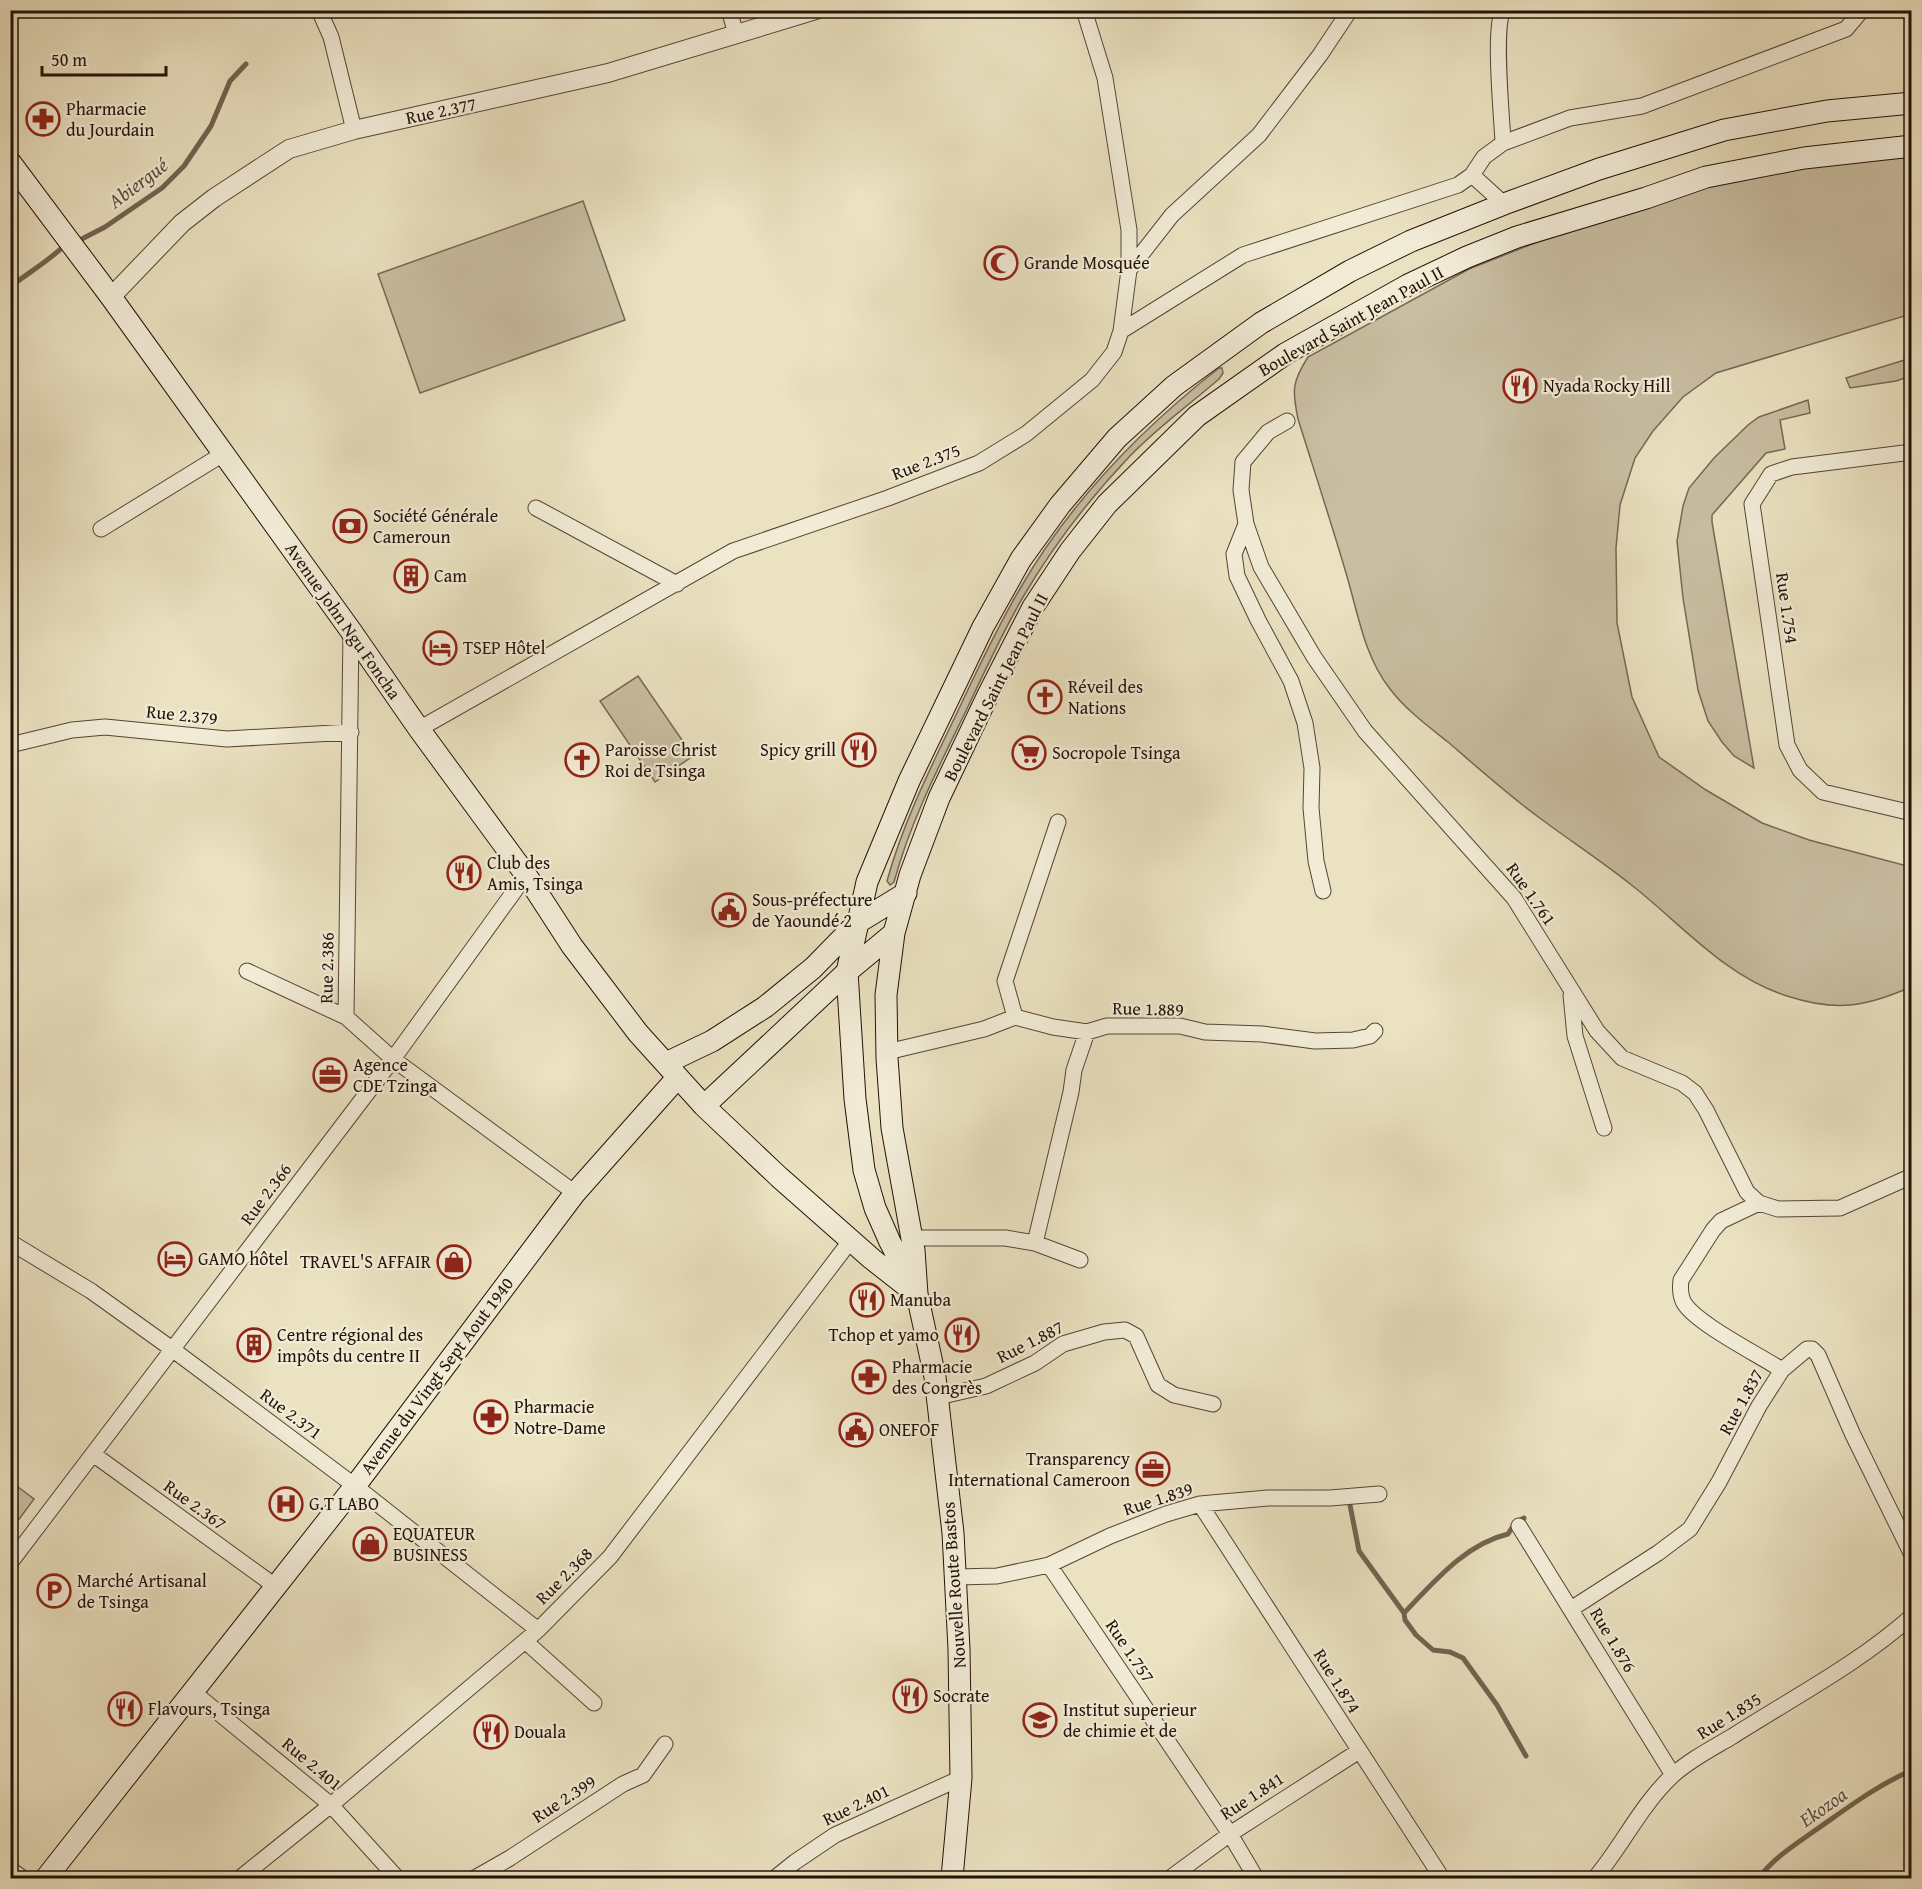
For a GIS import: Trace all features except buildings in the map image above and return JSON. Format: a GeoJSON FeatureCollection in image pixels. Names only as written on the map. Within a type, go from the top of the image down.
{"type":"FeatureCollection","features":[{"type":"Feature","properties":{"kind":"main road","name":"Boulevard Saint Jean Paul II"},"geometry":{"type":"LineString","coordinates":[[917,1294],[875,1208],[864,1170],[855,1099],[847,972],[867,882],[909,781],[983,627],[1021,559],[1060,505],[1117,438],[1174,386],[1261,323],[1350,272],[1411,241],[1599,169],[1724,130],[1827,111],[1911,103]]}},
{"type":"Feature","properties":{"kind":"main road","name":"Boulevard Saint Jean Paul II"},"geometry":{"type":"LineString","coordinates":[[917,1294],[912,1238],[892,1128],[887,1052],[886,995],[894,933],[910,875],[939,798],[988,695],[1033,608],[1070,551],[1107,504],[1197,416],[1285,354],[1408,285],[1467,257],[1517,237],[1646,198],[1706,177],[1804,158],[1911,146]]}},
{"type":"Feature","properties":{"kind":"main road","name":"Avenue John Ngu Foncha"},"geometry":{"type":"LineString","coordinates":[[10,162],[111,297],[351,631],[418,729],[526,875],[578,955],[638,1033],[704,1106],[779,1177],[878,1265],[917,1294]]}},
{"type":"Feature","properties":{"kind":"main road"},"geometry":{"type":"LineString","coordinates":[[672,1070],[765,1007],[813,968],[857,922],[906,893]]}},
{"type":"Feature","properties":{"kind":"main road"},"geometry":{"type":"LineString","coordinates":[[704,1106],[847,972],[894,933]]}},
{"type":"Feature","properties":{"kind":"main road","name":"Avenue du Vingt Sept Aout 1940"},"geometry":{"type":"LineString","coordinates":[[46,1878],[355,1486],[575,1192],[672,1070]]}},
{"type":"Feature","properties":{"kind":"main road","name":"Nouvelle Route Bastos"},"geometry":{"type":"LineString","coordinates":[[917,1294],[938,1397],[956,1577],[961,1698],[961,1778],[952,1878]]}},
{"type":"Feature","properties":{"kind":"street"},"geometry":{"type":"LineString","coordinates":[[319,10],[331,37],[354,130]]}},
{"type":"Feature","properties":{"kind":"street"},"geometry":{"type":"LineString","coordinates":[[729,10],[736,34]]}},
{"type":"Feature","properties":{"kind":"street","name":"Rue 2.377"},"geometry":{"type":"LineString","coordinates":[[111,297],[182,223],[214,198],[290,149],[354,130],[569,83],[816,10]]}},
{"type":"Feature","properties":{"kind":"street","name":"Rue 2.375"},"geometry":{"type":"LineString","coordinates":[[418,729],[733,551],[888,498],[979,463],[1026,434],[1092,380],[1114,352],[1121,331],[1128,270],[1129,230],[1105,78],[1084,10]]}},
{"type":"Feature","properties":{"kind":"street"},"geometry":{"type":"LineString","coordinates":[[1128,270],[1172,215],[1259,135],[1309,71],[1350,10]]}},
{"type":"Feature","properties":{"kind":"street"},"geometry":{"type":"LineString","coordinates":[[1503,10],[1498,36],[1503,143]]}},
{"type":"Feature","properties":{"kind":"street"},"geometry":{"type":"LineString","coordinates":[[1121,331],[1243,255],[1458,185],[1472,175],[1484,157],[1503,143],[1570,118],[1641,106],[1846,29],[1862,10]]}},
{"type":"Feature","properties":{"kind":"street"},"geometry":{"type":"LineString","coordinates":[[1472,175],[1504,204]]}},
{"type":"Feature","properties":{"kind":"street","name":"Rue 1.761"},"geometry":{"type":"LineString","coordinates":[[1287,421],[1268,432],[1243,462],[1241,490],[1246,524],[1261,567],[1314,657],[1365,731],[1514,898],[1597,1031],[1622,1058],[1682,1083],[1695,1093],[1706,1110],[1747,1192],[1759,1203]]}},
{"type":"Feature","properties":{"kind":"street","name":"Rue 1.754"},"geometry":{"type":"LineString","coordinates":[[1911,452],[1792,467],[1771,474],[1752,504],[1787,746],[1800,770],[1823,792],[1911,813]]}},
{"type":"Feature","properties":{"kind":"street"},"geometry":{"type":"LineString","coordinates":[[101,529],[223,454]]}},
{"type":"Feature","properties":{"kind":"street"},"geometry":{"type":"LineString","coordinates":[[536,508],[677,584]]}},
{"type":"Feature","properties":{"kind":"street"},"geometry":{"type":"LineString","coordinates":[[1246,524],[1234,554],[1238,576],[1258,620],[1292,681],[1305,723],[1312,768],[1311,808],[1316,861],[1323,891]]}},
{"type":"Feature","properties":{"kind":"street","name":"Rue 2.386"},"geometry":{"type":"LineString","coordinates":[[351,631],[346,1017],[393,1059],[575,1192]]}},
{"type":"Feature","properties":{"kind":"street","name":"Rue 2.379"},"geometry":{"type":"LineString","coordinates":[[10,745],[72,730],[105,727],[226,739],[351,732]]}},
{"type":"Feature","properties":{"kind":"street"},"geometry":{"type":"LineString","coordinates":[[887,1052],[984,1029],[1015,1017],[1005,981],[1058,822]]}},
{"type":"Feature","properties":{"kind":"street","name":"Rue 2.366"},"geometry":{"type":"LineString","coordinates":[[10,1563],[393,1059],[526,875]]}},
{"type":"Feature","properties":{"kind":"street"},"geometry":{"type":"LineString","coordinates":[[247,971],[346,1017]]}},
{"type":"Feature","properties":{"kind":"street"},"geometry":{"type":"LineString","coordinates":[[1571,991],[1575,1036],[1604,1128]]}},
{"type":"Feature","properties":{"kind":"street","name":"Rue 1.889"},"geometry":{"type":"LineString","coordinates":[[1015,1017],[1053,1027],[1087,1032],[1107,1026],[1180,1026],[1204,1032],[1262,1034],[1315,1041],[1353,1040],[1370,1036],[1375,1031]]}},
{"type":"Feature","properties":{"kind":"street"},"geometry":{"type":"LineString","coordinates":[[1035,1243],[1071,1092],[1074,1070],[1087,1032]]}},
{"type":"Feature","properties":{"kind":"street"},"geometry":{"type":"LineString","coordinates":[[1782,1370],[1695,1316],[1683,1302],[1680,1289],[1681,1280],[1713,1230],[1721,1221],[1759,1203],[1778,1209],[1840,1208],[1911,1176]]}},
{"type":"Feature","properties":{"kind":"street"},"geometry":{"type":"LineString","coordinates":[[912,1238],[1005,1238],[1035,1243],[1080,1260]]}},
{"type":"Feature","properties":{"kind":"street","name":"Rue 2.368"},"geometry":{"type":"LineString","coordinates":[[240,1878],[331,1805],[538,1630],[610,1557],[851,1240]]}},
{"type":"Feature","properties":{"kind":"street","name":"Rue 2.371"},"geometry":{"type":"LineString","coordinates":[[10,1242],[91,1291],[172,1349],[355,1486],[538,1630]]}},
{"type":"Feature","properties":{"kind":"street","name":"Rue 1.887"},"geometry":{"type":"LineString","coordinates":[[938,1397],[986,1386],[1035,1363],[1063,1344],[1104,1332],[1125,1330],[1136,1336],[1158,1385],[1174,1395],[1213,1404]]}},
{"type":"Feature","properties":{"kind":"street","name":"Rue 1.837"},"geometry":{"type":"LineString","coordinates":[[1571,1609],[1658,1553],[1690,1529],[1719,1482],[1759,1406],[1782,1370],[1807,1349],[1812,1349],[1818,1355],[1853,1435],[1911,1555]]}},
{"type":"Feature","properties":{"kind":"street","name":"Rue 2.367"},"geometry":{"type":"LineString","coordinates":[[93,1454],[275,1586]]}},
{"type":"Feature","properties":{"kind":"street","name":"Rue 1.839"},"geometry":{"type":"LineString","coordinates":[[956,1577],[997,1576],[1048,1565],[1110,1536],[1166,1514],[1200,1504],[1252,1499],[1330,1498],[1379,1494]]}},
{"type":"Feature","properties":{"kind":"street","name":"Rue 1.874"},"geometry":{"type":"LineString","coordinates":[[1200,1504],[1442,1878]]}},
{"type":"Feature","properties":{"kind":"street","name":"Rue 1.876"},"geometry":{"type":"LineString","coordinates":[[1519,1526],[1673,1775]]}},
{"type":"Feature","properties":{"kind":"street","name":"Rue 1.757"},"geometry":{"type":"LineString","coordinates":[[1048,1565],[1230,1834],[1256,1878]]}},
{"type":"Feature","properties":{"kind":"street","name":"Rue 1.835"},"geometry":{"type":"LineString","coordinates":[[1595,1878],[1651,1800],[1673,1775],[1841,1670],[1885,1640],[1911,1616]]}},
{"type":"Feature","properties":{"kind":"street"},"geometry":{"type":"LineString","coordinates":[[525,1641],[594,1703]]}},
{"type":"Feature","properties":{"kind":"street","name":"Rue 2.401"},"geometry":{"type":"LineString","coordinates":[[192,1691],[331,1805],[397,1878]]}},
{"type":"Feature","properties":{"kind":"street","name":"Rue 2.399"},"geometry":{"type":"LineString","coordinates":[[475,1878],[510,1858],[623,1784],[643,1775],[665,1744]]}},
{"type":"Feature","properties":{"kind":"street","name":"Rue 1.841"},"geometry":{"type":"LineString","coordinates":[[1170,1878],[1230,1834],[1359,1751]]}},
{"type":"Feature","properties":{"kind":"street","name":"Rue 2.401"},"geometry":{"type":"LineString","coordinates":[[775,1878],[835,1835],[961,1778]]}},
{"type":"Feature","properties":{"kind":"street"},"geometry":{"type":"LineString","coordinates":[[10,1871],[20,1878]]}},
{"type":"Feature","properties":{"kind":"shaded area"},"geometry":{"type":"Polygon","coordinates":[[[1911,154],[1911,314],[1716,373],[1683,397],[1653,431],[1635,458],[1620,505],[1616,548],[1617,623],[1632,697],[1659,757],[1706,790],[1762,823],[1809,840],[1911,867],[1911,987],[1864,1003],[1821,1004],[1787,996],[1765,987],[1724,963],[1622,878],[1514,798],[1396,697],[1374,663],[1363,634],[1298,419],[1294,393],[1296,380],[1308,357],[1469,269],[1540,241],[1709,186],[1816,163],[1911,154]]]}},
{"type":"Feature","properties":{"kind":"shaded area"},"geometry":{"type":"Polygon","coordinates":[[[583,201],[625,320],[420,393],[378,274],[583,201]]]}},
{"type":"Feature","properties":{"kind":"shaded area"},"geometry":{"type":"Polygon","coordinates":[[[1911,358],[1911,376],[1896,381],[1850,388],[1846,378],[1911,358]]]}},
{"type":"Feature","properties":{"kind":"shaded area"},"geometry":{"type":"Polygon","coordinates":[[[1219,368],[1222,368],[1223,373],[1219,379],[1141,445],[1100,489],[1059,541],[1035,578],[1000,640],[934,776],[900,860],[894,882],[890,885],[887,881],[893,860],[926,777],[995,635],[1041,555],[1085,496],[1135,441],[1219,368]]]}},
{"type":"Feature","properties":{"kind":"shaded area"},"geometry":{"type":"Polygon","coordinates":[[[1808,400],[1810,413],[1780,420],[1785,449],[1766,453],[1712,515],[1754,768],[1734,756],[1708,721],[1698,690],[1683,598],[1677,541],[1683,506],[1689,488],[1714,458],[1759,417],[1808,400]]]}},
{"type":"Feature","properties":{"kind":"shaded area"},"geometry":{"type":"Polygon","coordinates":[[[638,676],[693,756],[655,782],[600,701],[638,676]]]}},
{"type":"Feature","properties":{"kind":"shaded area"},"geometry":{"type":"Polygon","coordinates":[[[10,1481],[34,1499],[11,1530],[10,1530],[10,1481]]]}},
{"type":"Feature","properties":{"kind":"waterway","name":"Abiergué"},"geometry":{"type":"LineString","coordinates":[[76,242],[105,227],[162,188],[184,166],[211,126],[230,81],[246,64]]}},
{"type":"Feature","properties":{"kind":"waterway","name":"Abiergué"},"geometry":{"type":"LineString","coordinates":[[10,287],[66,244]]}},
{"type":"Feature","properties":{"kind":"waterway"},"geometry":{"type":"LineString","coordinates":[[1350,1505],[1359,1551],[1404,1613],[1405,1620],[1416,1635],[1433,1650],[1450,1652],[1463,1658],[1497,1705],[1526,1756]]}},
{"type":"Feature","properties":{"kind":"waterway"},"geometry":{"type":"LineString","coordinates":[[1404,1613],[1438,1577],[1464,1555],[1492,1539],[1508,1534],[1515,1523],[1524,1518]]}},
{"type":"Feature","properties":{"kind":"waterway","name":"Ekozoa"},"geometry":{"type":"LineString","coordinates":[[1759,1878],[1772,1863],[1795,1844],[1864,1796],[1912,1770]]}},
{"type":"Feature","properties":{"kind":"place","name":"Pharmacie du Jourdain"},"geometry":{"type":"Point","coordinates":[43,119]}},
{"type":"Feature","properties":{"kind":"place","name":"Grande Mosquée"},"geometry":{"type":"Point","coordinates":[1001,263]}},
{"type":"Feature","properties":{"kind":"place","name":"Nyada Rocky Hill"},"geometry":{"type":"Point","coordinates":[1520,386]}},
{"type":"Feature","properties":{"kind":"place","name":"Société Générale Cameroun"},"geometry":{"type":"Point","coordinates":[350,526]}},
{"type":"Feature","properties":{"kind":"place","name":"Cam"},"geometry":{"type":"Point","coordinates":[411,576]}},
{"type":"Feature","properties":{"kind":"place","name":"TSEP Hôtel"},"geometry":{"type":"Point","coordinates":[440,648]}},
{"type":"Feature","properties":{"kind":"place","name":"Réveil des Nations"},"geometry":{"type":"Point","coordinates":[1045,697]}},
{"type":"Feature","properties":{"kind":"place","name":"Spicy grill"},"geometry":{"type":"Point","coordinates":[859,750]}},
{"type":"Feature","properties":{"kind":"place","name":"Socropole Tsinga"},"geometry":{"type":"Point","coordinates":[1029,753]}},
{"type":"Feature","properties":{"kind":"place","name":"Paroisse Christ Roi de Tsinga"},"geometry":{"type":"Point","coordinates":[582,760]}},
{"type":"Feature","properties":{"kind":"place","name":"Club des Amis, Tsinga"},"geometry":{"type":"Point","coordinates":[464,873]}},
{"type":"Feature","properties":{"kind":"place","name":"Sous-préfecture de Yaoundé 2"},"geometry":{"type":"Point","coordinates":[729,910]}},
{"type":"Feature","properties":{"kind":"place","name":"Agence CDE Tzinga"},"geometry":{"type":"Point","coordinates":[330,1075]}},
{"type":"Feature","properties":{"kind":"place","name":"GAMO hôtel"},"geometry":{"type":"Point","coordinates":[175,1259]}},
{"type":"Feature","properties":{"kind":"place","name":"TRAVEL'S AFFAIR"},"geometry":{"type":"Point","coordinates":[454,1262]}},
{"type":"Feature","properties":{"kind":"place","name":"Manuba"},"geometry":{"type":"Point","coordinates":[867,1300]}},
{"type":"Feature","properties":{"kind":"place","name":"Tchop et yamo"},"geometry":{"type":"Point","coordinates":[962,1335]}},
{"type":"Feature","properties":{"kind":"place","name":"Centre régional des impôts du centre II"},"geometry":{"type":"Point","coordinates":[254,1345]}},
{"type":"Feature","properties":{"kind":"place","name":"Pharmacie des Congrès"},"geometry":{"type":"Point","coordinates":[869,1377]}},
{"type":"Feature","properties":{"kind":"place","name":"Pharmacie Notre-Dame"},"geometry":{"type":"Point","coordinates":[491,1417]}},
{"type":"Feature","properties":{"kind":"place","name":"ONEFOF"},"geometry":{"type":"Point","coordinates":[856,1430]}},
{"type":"Feature","properties":{"kind":"place","name":"Transparency International Cameroon"},"geometry":{"type":"Point","coordinates":[1153,1469]}},
{"type":"Feature","properties":{"kind":"place","name":"G.T LABO"},"geometry":{"type":"Point","coordinates":[286,1504]}},
{"type":"Feature","properties":{"kind":"place","name":"EQUATEUR BUSINESS"},"geometry":{"type":"Point","coordinates":[370,1544]}},
{"type":"Feature","properties":{"kind":"place","name":"Marché Artisanal de Tsinga"},"geometry":{"type":"Point","coordinates":[54,1591]}},
{"type":"Feature","properties":{"kind":"place","name":"Socrate"},"geometry":{"type":"Point","coordinates":[910,1696]}},
{"type":"Feature","properties":{"kind":"place","name":"Flavours, Tsinga"},"geometry":{"type":"Point","coordinates":[125,1709]}},
{"type":"Feature","properties":{"kind":"place","name":"Institut superieur de chimie et de"},"geometry":{"type":"Point","coordinates":[1040,1720]}},
{"type":"Feature","properties":{"kind":"place","name":"Douala"},"geometry":{"type":"Point","coordinates":[491,1732]}}]}
